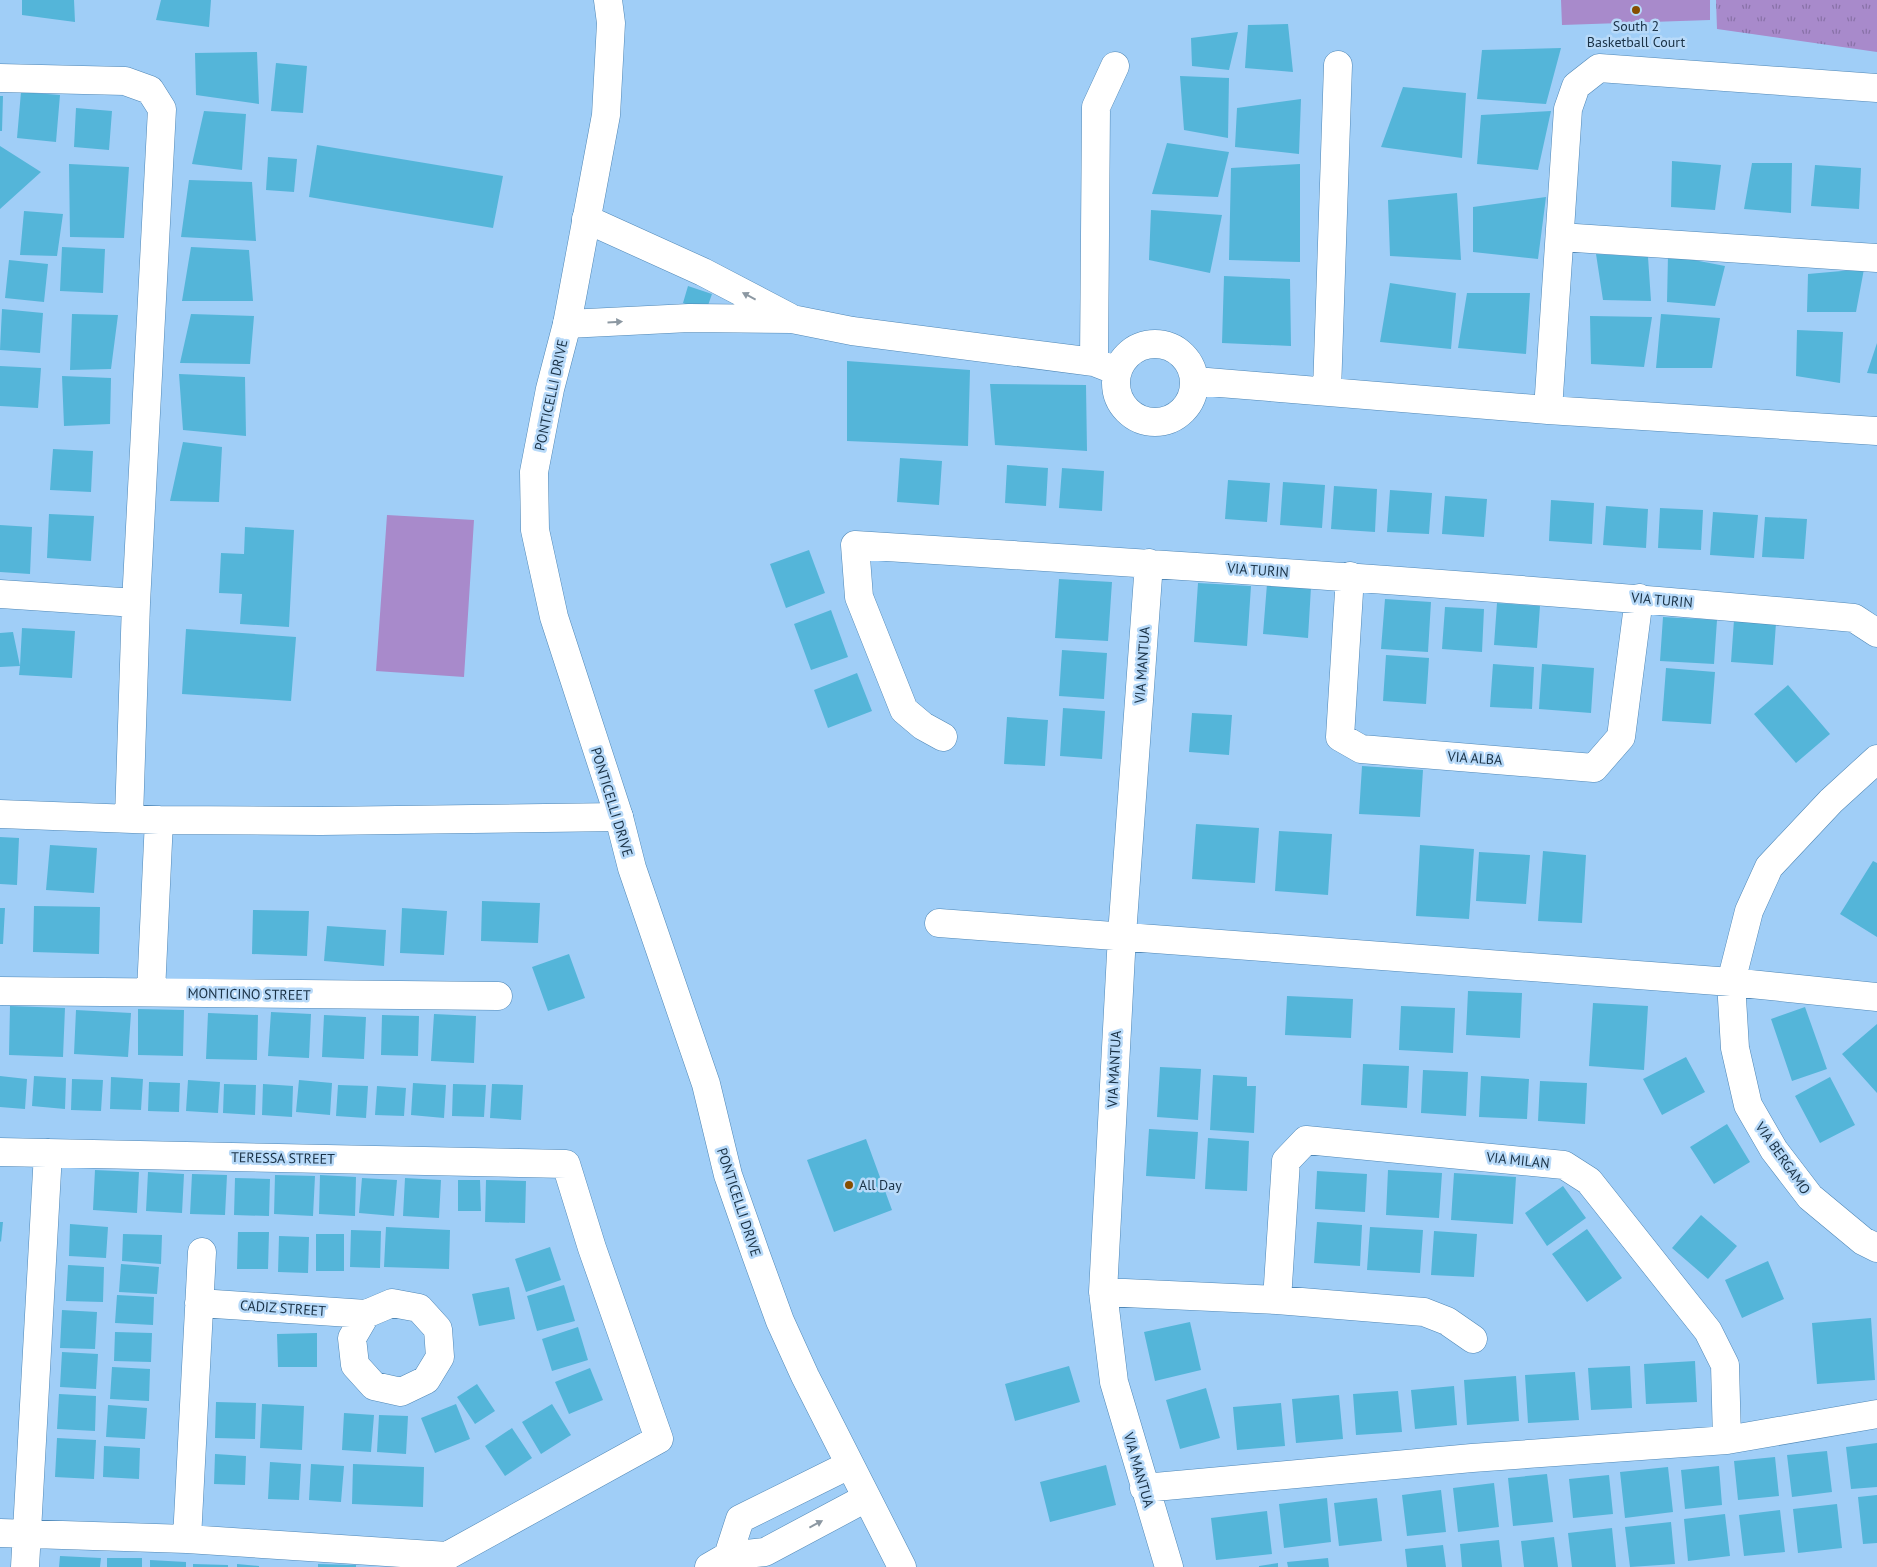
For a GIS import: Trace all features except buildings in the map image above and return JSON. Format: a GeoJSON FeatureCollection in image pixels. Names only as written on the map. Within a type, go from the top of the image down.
{"type":"FeatureCollection","features":[{"type":"Feature","properties":{"kind":"street","name":"PONTICELLI DRIVE"},"geometry":{"type":"LineString","coordinates":[[608,0],[611,23],[606,115],[567,324],[550,390],[534,472],[535,530],[554,617],[618,817],[632,868],[706,1084],[728,1175],[791,1344],[849,1465],[902,1567]]}},
{"type":"Feature","properties":{"kind":"street"},"geometry":{"type":"LineString","coordinates":[[1327,391],[1338,65]]}},
{"type":"Feature","properties":{"kind":"street"},"geometry":{"type":"LineString","coordinates":[[567,324],[689,318],[792,319],[852,331],[1106,366],[1142,346],[1161,344],[1178,350],[1190,364],[1195,381],[1192,398],[1182,412],[1167,421],[1150,422],[1134,416],[1122,404],[1106,366],[1096,107],[1114,66]]}},
{"type":"Feature","properties":{"kind":"street"},"geometry":{"type":"LineString","coordinates":[[1548,410],[1568,108],[1576,86],[1598,68],[1877,88]]}},
{"type":"Feature","properties":{"kind":"street"},"geometry":{"type":"LineString","coordinates":[[0,78],[124,81],[150,90],[162,108],[136,603],[129,818]]}},
{"type":"Feature","properties":{"kind":"street"},"geometry":{"type":"LineString","coordinates":[[586,219],[703,272],[792,319]]}},
{"type":"Feature","properties":{"kind":"street"},"geometry":{"type":"LineString","coordinates":[[1560,237],[1877,258]]}},
{"type":"Feature","properties":{"kind":"street"},"geometry":{"type":"LineString","coordinates":[[1195,381],[1548,410],[1877,431]]}},
{"type":"Feature","properties":{"kind":"street","name":"VIA TURIN"},"geometry":{"type":"LineString","coordinates":[[943,737],[923,726],[904,710],[859,597],[855,545],[1350,576],[1638,598],[1854,618],[1877,633]]}},
{"type":"Feature","properties":{"kind":"street","name":"VIA MANTUA"},"geometry":{"type":"LineString","coordinates":[[1149,564],[1122,935],[1103,1292],[1114,1382],[1169,1567]]}},
{"type":"Feature","properties":{"kind":"street","name":"VIA ALBA"},"geometry":{"type":"LineString","coordinates":[[1350,576],[1340,737],[1361,750],[1594,768],[1621,737],[1638,598]]}},
{"type":"Feature","properties":{"kind":"street"},"geometry":{"type":"LineString","coordinates":[[0,594],[136,603]]}},
{"type":"Feature","properties":{"kind":"street","name":"VIA BERGAMO"},"geometry":{"type":"LineString","coordinates":[[1877,760],[1830,801],[1769,867],[1749,911],[1731,982],[1735,1048],[1748,1105],[1774,1150],[1810,1197],[1863,1241],[1877,1248]]}},
{"type":"Feature","properties":{"kind":"street"},"geometry":{"type":"LineString","coordinates":[[0,814],[159,820],[346,822],[618,817]]}},
{"type":"Feature","properties":{"kind":"street"},"geometry":{"type":"LineString","coordinates":[[152,992],[159,820]]}},
{"type":"Feature","properties":{"kind":"street"},"geometry":{"type":"LineString","coordinates":[[939,923],[1122,935],[1731,982],[1877,997]]}},
{"type":"Feature","properties":{"kind":"street","name":"MONTICINO STREET"},"geometry":{"type":"LineString","coordinates":[[0,991],[498,996]]}},
{"type":"Feature","properties":{"kind":"street","name":"VIA MILAN"},"geometry":{"type":"LineString","coordinates":[[1277,1300],[1286,1161],[1306,1140],[1564,1164],[1589,1181],[1708,1331],[1725,1365],[1727,1440]]}},
{"type":"Feature","properties":{"kind":"street","name":"TERESSA STREET"},"geometry":{"type":"LineString","coordinates":[[0,1152],[566,1164],[592,1248],[660,1439],[447,1556],[187,1539]]}},
{"type":"Feature","properties":{"kind":"street"},"geometry":{"type":"LineString","coordinates":[[26,1567],[48,1153]]}},
{"type":"Feature","properties":{"kind":"street"},"geometry":{"type":"LineString","coordinates":[[0,1532],[187,1539],[202,1252]]}},
{"type":"Feature","properties":{"kind":"street"},"geometry":{"type":"LineString","coordinates":[[1103,1292],[1277,1300],[1424,1312],[1447,1321],[1473,1340]]}},
{"type":"Feature","properties":{"kind":"street","name":"CADIZ STREET"},"geometry":{"type":"LineString","coordinates":[[199,1303],[366,1314]]}},
{"type":"Feature","properties":{"kind":"street"},"geometry":{"type":"LineString","coordinates":[[1144,1488],[1472,1458],[1727,1440],[1877,1414]]}},
{"type":"Feature","properties":{"kind":"street"},"geometry":{"type":"LineString","coordinates":[[718,1561],[740,1518],[849,1465]]}},
{"type":"Feature","properties":{"kind":"street"},"geometry":{"type":"LineString","coordinates":[[718,1561],[764,1552],[866,1498]]}},
{"type":"Feature","properties":{"kind":"green space","name":"South 2 Basketball Court"},"geometry":{"type":"Polygon","coordinates":[[[1561,0],[1710,0],[1710,20],[1562,25],[1561,0]]]}},
{"type":"Feature","properties":{"kind":"green space"},"geometry":{"type":"Polygon","coordinates":[[[1716,0],[1877,0],[1877,52],[1717,29],[1716,0]]]}},
{"type":"Feature","properties":{"kind":"green space"},"geometry":{"type":"Polygon","coordinates":[[[387,515],[474,520],[464,677],[376,671],[387,515]]]}},
{"type":"Feature","properties":{"kind":"place","name":"South 2 Basketball Court"},"geometry":{"type":"Point","coordinates":[1636,10]}},
{"type":"Feature","properties":{"kind":"place","name":"All Day"},"geometry":{"type":"Point","coordinates":[849,1185]}}]}
